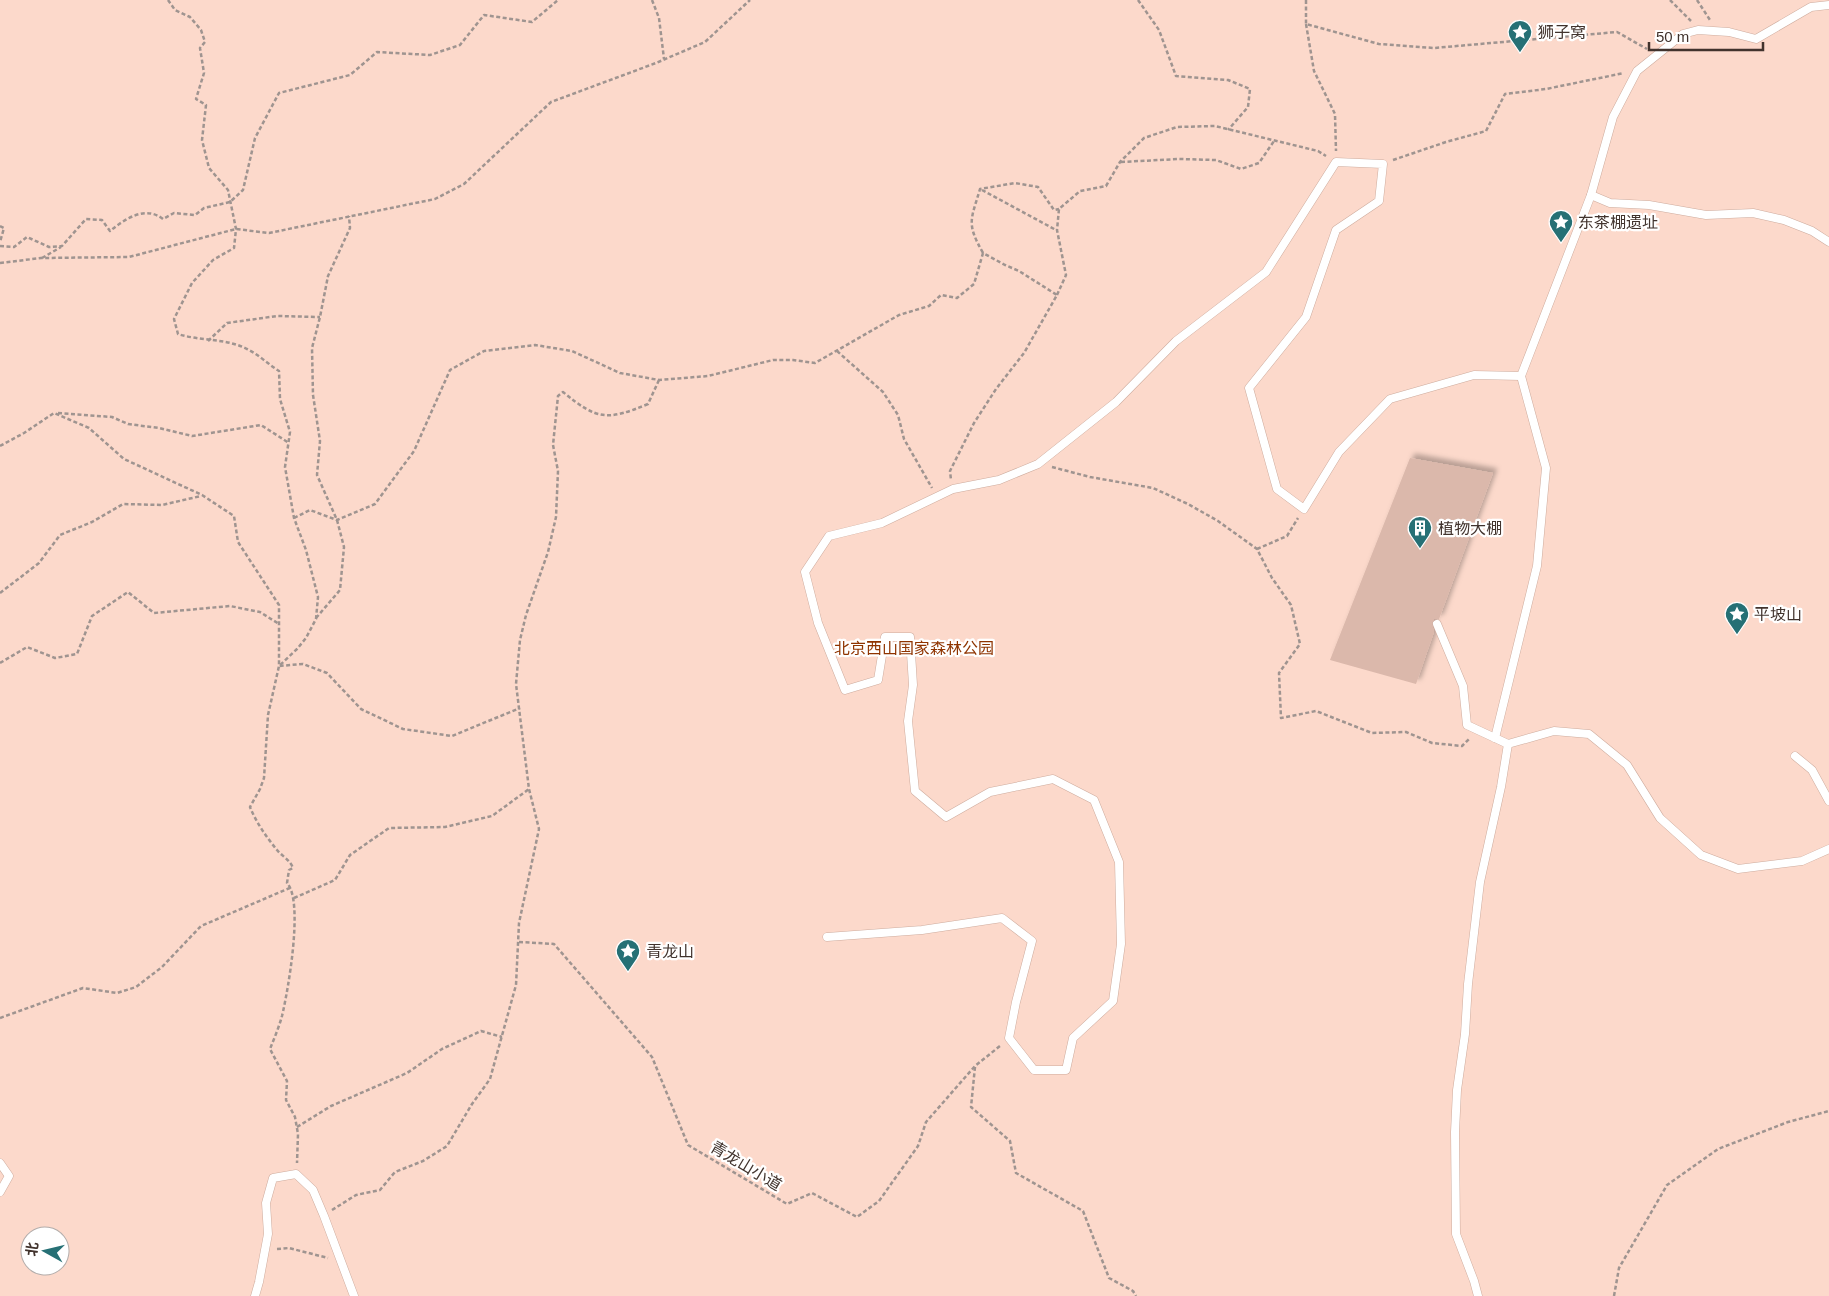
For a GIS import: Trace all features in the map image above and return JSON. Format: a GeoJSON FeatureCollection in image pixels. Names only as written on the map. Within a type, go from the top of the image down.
{"type":"FeatureCollection","features":[{"type":"Feature","properties":{"kind":"lane"},"geometry":{"type":"LineString","coordinates":[[1495,738],[1537,566],[1546,468],[1521,376],[1591,195],[1613,117],[1637,71],[1683,34],[1698,30],[1718,31],[1756,39],[1811,7],[1829,5]]}},
{"type":"Feature","properties":{"kind":"lane"},"geometry":{"type":"LineString","coordinates":[[827,937],[922,930],[1002,918],[1032,941],[1009,1038],[1034,1070],[1066,1070],[1073,1038],[1113,1001],[1121,944],[1118,862],[1094,800],[1053,779],[990,792],[946,817],[915,791],[908,720],[913,685],[910,637],[885,637],[878,680],[845,690],[818,623],[805,572],[829,536],[882,523],[953,489],[999,480],[1038,464],[1116,402],[1176,341],[1266,272],[1336,162],[1382,164],[1379,201],[1336,230],[1306,317],[1249,388],[1277,489],[1304,509],[1339,452],[1390,399],[1474,375],[1521,376]]}},
{"type":"Feature","properties":{"kind":"lane"},"geometry":{"type":"LineString","coordinates":[[1591,195],[1610,203],[1649,205],[1706,215],[1753,213],[1784,220],[1812,231],[1829,242]]}},
{"type":"Feature","properties":{"kind":"lane"},"geometry":{"type":"LineString","coordinates":[[1437,624],[1463,686],[1467,726],[1508,744],[1554,731],[1589,734],[1627,765],[1660,818],[1701,856],[1738,869],[1802,861],[1829,849]]}},
{"type":"Feature","properties":{"kind":"lane"},"geometry":{"type":"LineString","coordinates":[[1478,1296],[1456,1234],[1455,1132],[1457,1090],[1465,1034],[1468,984],[1480,882],[1501,787],[1508,744]]}},
{"type":"Feature","properties":{"kind":"lane"},"geometry":{"type":"LineString","coordinates":[[1795,756],[1812,770],[1829,801]]}},
{"type":"Feature","properties":{"kind":"lane"},"geometry":{"type":"LineString","coordinates":[[0,1163],[10,1176],[0,1192]]}},
{"type":"Feature","properties":{"kind":"lane"},"geometry":{"type":"LineString","coordinates":[[255,1296],[268,1234],[266,1203],[273,1178],[296,1174],[313,1190],[354,1296]]}},
{"type":"Feature","properties":{"kind":"path"},"geometry":{"type":"LineString","coordinates":[[168,0],[175,10],[190,17],[201,30],[205,42],[200,48],[204,73],[196,98],[206,105],[202,140],[209,168],[228,190],[236,228],[234,248],[213,260],[192,283],[174,319],[178,334],[246,348],[278,371],[280,399],[290,432],[285,467],[294,518],[306,550],[318,597],[316,618]]}},
{"type":"Feature","properties":{"kind":"path"},"geometry":{"type":"LineString","coordinates":[[40,258],[62,246],[86,219],[102,220],[110,231],[124,220],[140,213],[158,214],[163,219],[174,213],[195,215],[204,208],[230,202],[243,190],[255,138],[279,93],[350,75],[377,52],[430,55],[460,46],[484,15],[532,22],[558,0]]}},
{"type":"Feature","properties":{"kind":"path"},"geometry":{"type":"LineString","coordinates":[[652,0],[659,18],[664,59]]}},
{"type":"Feature","properties":{"kind":"path"},"geometry":{"type":"LineString","coordinates":[[0,263],[40,258],[129,257],[236,228],[269,233],[435,199],[464,184],[551,102],[705,42],[750,0]]}},
{"type":"Feature","properties":{"kind":"path"},"geometry":{"type":"LineString","coordinates":[[1138,0],[1159,30],[1176,76],[1228,80],[1250,89],[1248,107],[1228,130]]}},
{"type":"Feature","properties":{"kind":"path"},"geometry":{"type":"LineString","coordinates":[[1306,0],[1306,24],[1314,71],[1335,114],[1336,162]]}},
{"type":"Feature","properties":{"kind":"path"},"geometry":{"type":"LineString","coordinates":[[1670,0],[1688,16],[1698,30]]}},
{"type":"Feature","properties":{"kind":"path"},"geometry":{"type":"LineString","coordinates":[[1697,0],[1718,31]]}},
{"type":"Feature","properties":{"kind":"path"},"geometry":{"type":"LineString","coordinates":[[1306,24],[1379,44],[1434,48],[1617,32],[1657,55]]}},
{"type":"Feature","properties":{"kind":"path"},"geometry":{"type":"LineString","coordinates":[[1382,164],[1446,142],[1486,131],[1505,94],[1546,89],[1637,71]]}},
{"type":"Feature","properties":{"kind":"path"},"geometry":{"type":"LineString","coordinates":[[980,189],[1015,184],[1038,187],[1054,210],[1059,209],[1080,191],[1106,186],[1120,162],[1144,138],[1177,127],[1216,126],[1318,151],[1336,162]]}},
{"type":"Feature","properties":{"kind":"path"},"geometry":{"type":"LineString","coordinates":[[1120,162],[1179,159],[1216,160],[1241,170],[1259,164],[1274,141]]}},
{"type":"Feature","properties":{"kind":"path"},"geometry":{"type":"LineString","coordinates":[[980,189],[1056,230]]}},
{"type":"Feature","properties":{"kind":"path"},"geometry":{"type":"LineString","coordinates":[[980,189],[970,222],[974,237],[983,253],[1005,266],[1019,271],[1057,295]]}},
{"type":"Feature","properties":{"kind":"path"},"geometry":{"type":"LineString","coordinates":[[953,489],[950,471],[974,423],[1024,353],[1057,295],[1066,275],[1056,230],[1059,209]]}},
{"type":"Feature","properties":{"kind":"path"},"geometry":{"type":"LineString","coordinates":[[279,666],[297,650],[306,638],[316,618],[340,590],[344,547],[338,520],[317,475],[320,441],[313,395],[312,348],[328,276],[350,228],[349,216]]}},
{"type":"Feature","properties":{"kind":"path"},"geometry":{"type":"LineString","coordinates":[[0,226],[4,228],[0,242]]}},
{"type":"Feature","properties":{"kind":"path"},"geometry":{"type":"LineString","coordinates":[[0,246],[14,247],[27,237],[49,246],[62,246]]}},
{"type":"Feature","properties":{"kind":"path"},"geometry":{"type":"LineString","coordinates":[[294,518],[310,510],[338,520],[375,504],[414,451],[450,370],[484,351],[535,346],[572,351],[620,373],[659,380],[708,376],[773,360],[815,363],[899,315],[929,306],[941,295],[957,298],[974,284],[983,253]]}},
{"type":"Feature","properties":{"kind":"path"},"geometry":{"type":"LineString","coordinates":[[208,340],[227,322],[277,316],[320,317]]}},
{"type":"Feature","properties":{"kind":"path"},"geometry":{"type":"LineString","coordinates":[[837,351],[883,392],[898,415],[904,439],[937,497]]}},
{"type":"Feature","properties":{"kind":"path"},"geometry":{"type":"LineString","coordinates":[[324,1216],[356,1195],[380,1190],[394,1172],[423,1161],[447,1146],[472,1104],[490,1079],[516,984],[520,924],[539,829],[529,789],[516,684],[520,640],[526,615],[548,552],[556,517],[558,471],[553,446],[558,396],[563,392],[580,407],[605,417],[624,414],[648,404],[659,380]]}},
{"type":"Feature","properties":{"kind":"path"},"geometry":{"type":"LineString","coordinates":[[0,446],[54,413],[112,417],[128,424],[160,428],[192,436],[261,425],[289,443]]}},
{"type":"Feature","properties":{"kind":"path"},"geometry":{"type":"LineString","coordinates":[[54,413],[89,428],[124,459],[202,495],[234,516],[238,542],[279,605],[279,666],[268,715],[264,778],[250,807],[254,817],[278,851],[292,864],[293,868],[289,870],[287,883],[292,888],[294,898],[294,940],[282,1016],[270,1049],[287,1081],[286,1100],[295,1117],[298,1134],[296,1174]]}},
{"type":"Feature","properties":{"kind":"path"},"geometry":{"type":"LineString","coordinates":[[1038,464],[1090,477],[1153,488],[1218,521],[1256,550],[1272,578],[1291,605],[1300,644],[1279,673],[1281,718],[1316,711],[1372,734],[1406,732],[1432,743],[1462,746],[1479,731]]}},
{"type":"Feature","properties":{"kind":"path"},"geometry":{"type":"LineString","coordinates":[[0,593],[39,563],[60,535],[92,522],[123,504],[162,505],[202,495]]}},
{"type":"Feature","properties":{"kind":"path"},"geometry":{"type":"LineString","coordinates":[[1256,550],[1287,536],[1304,509]]}},
{"type":"Feature","properties":{"kind":"path"},"geometry":{"type":"LineString","coordinates":[[0,663],[27,647],[55,658],[76,654],[92,616],[128,592],[154,613],[230,606],[260,612],[279,624]]}},
{"type":"Feature","properties":{"kind":"path"},"geometry":{"type":"LineString","coordinates":[[279,666],[303,664],[327,673],[360,710],[404,729],[452,736],[520,708]]}},
{"type":"Feature","properties":{"kind":"path"},"geometry":{"type":"LineString","coordinates":[[294,898],[335,880],[350,855],[389,828],[444,827],[492,816],[529,789]]}},
{"type":"Feature","properties":{"kind":"path"},"geometry":{"type":"LineString","coordinates":[[0,1018],[83,988],[117,993],[136,987],[162,966],[201,926],[292,888]]}},
{"type":"Feature","properties":{"kind":"path","name":"青龙山小道"},"geometry":{"type":"LineString","coordinates":[[518,942],[554,944],[652,1057],[688,1145],[787,1204],[812,1194],[857,1217],[879,1200],[918,1146],[926,1122],[975,1066],[1009,1038]]}},
{"type":"Feature","properties":{"kind":"path"},"geometry":{"type":"LineString","coordinates":[[296,1126],[331,1106],[407,1073],[442,1049],[481,1030],[502,1037]]}},
{"type":"Feature","properties":{"kind":"path"},"geometry":{"type":"LineString","coordinates":[[975,1066],[971,1107],[1010,1141],[1016,1173],[1083,1211],[1110,1278],[1133,1291],[1136,1296]]}},
{"type":"Feature","properties":{"kind":"path"},"geometry":{"type":"LineString","coordinates":[[1614,1296],[1619,1268],[1667,1185],[1718,1150],[1788,1122],[1829,1111]]}},
{"type":"Feature","properties":{"kind":"path"},"geometry":{"type":"LineString","coordinates":[[263,1258],[276,1249],[289,1248],[341,1262]]}},
{"type":"Feature","properties":{"kind":"green space","name":"北京西山国家森林公园"},"geometry":{"type":"Polygon","coordinates":[[[0,0],[1829,0],[1829,1296],[0,1296],[0,0]]]}},
{"type":"Feature","properties":{"kind":"building","name":"植物大棚"},"geometry":{"type":"Polygon","coordinates":[[[1410,458],[1493,473],[1439,619],[1434,619],[1432,623],[1434,632],[1416,684],[1330,660],[1410,458]]]}},
{"type":"Feature","properties":{"kind":"place","name":"狮子窝"},"geometry":{"type":"Point","coordinates":[1520,53]}},
{"type":"Feature","properties":{"kind":"place","name":"东茶棚遗址"},"geometry":{"type":"Point","coordinates":[1561,243]}},
{"type":"Feature","properties":{"kind":"place","name":"植物大棚"},"geometry":{"type":"Point","coordinates":[1420,549]}},
{"type":"Feature","properties":{"kind":"place","name":"平坡山"},"geometry":{"type":"Point","coordinates":[1737,635]}},
{"type":"Feature","properties":{"kind":"place","name":"青龙山"},"geometry":{"type":"Point","coordinates":[628,972]}}]}
